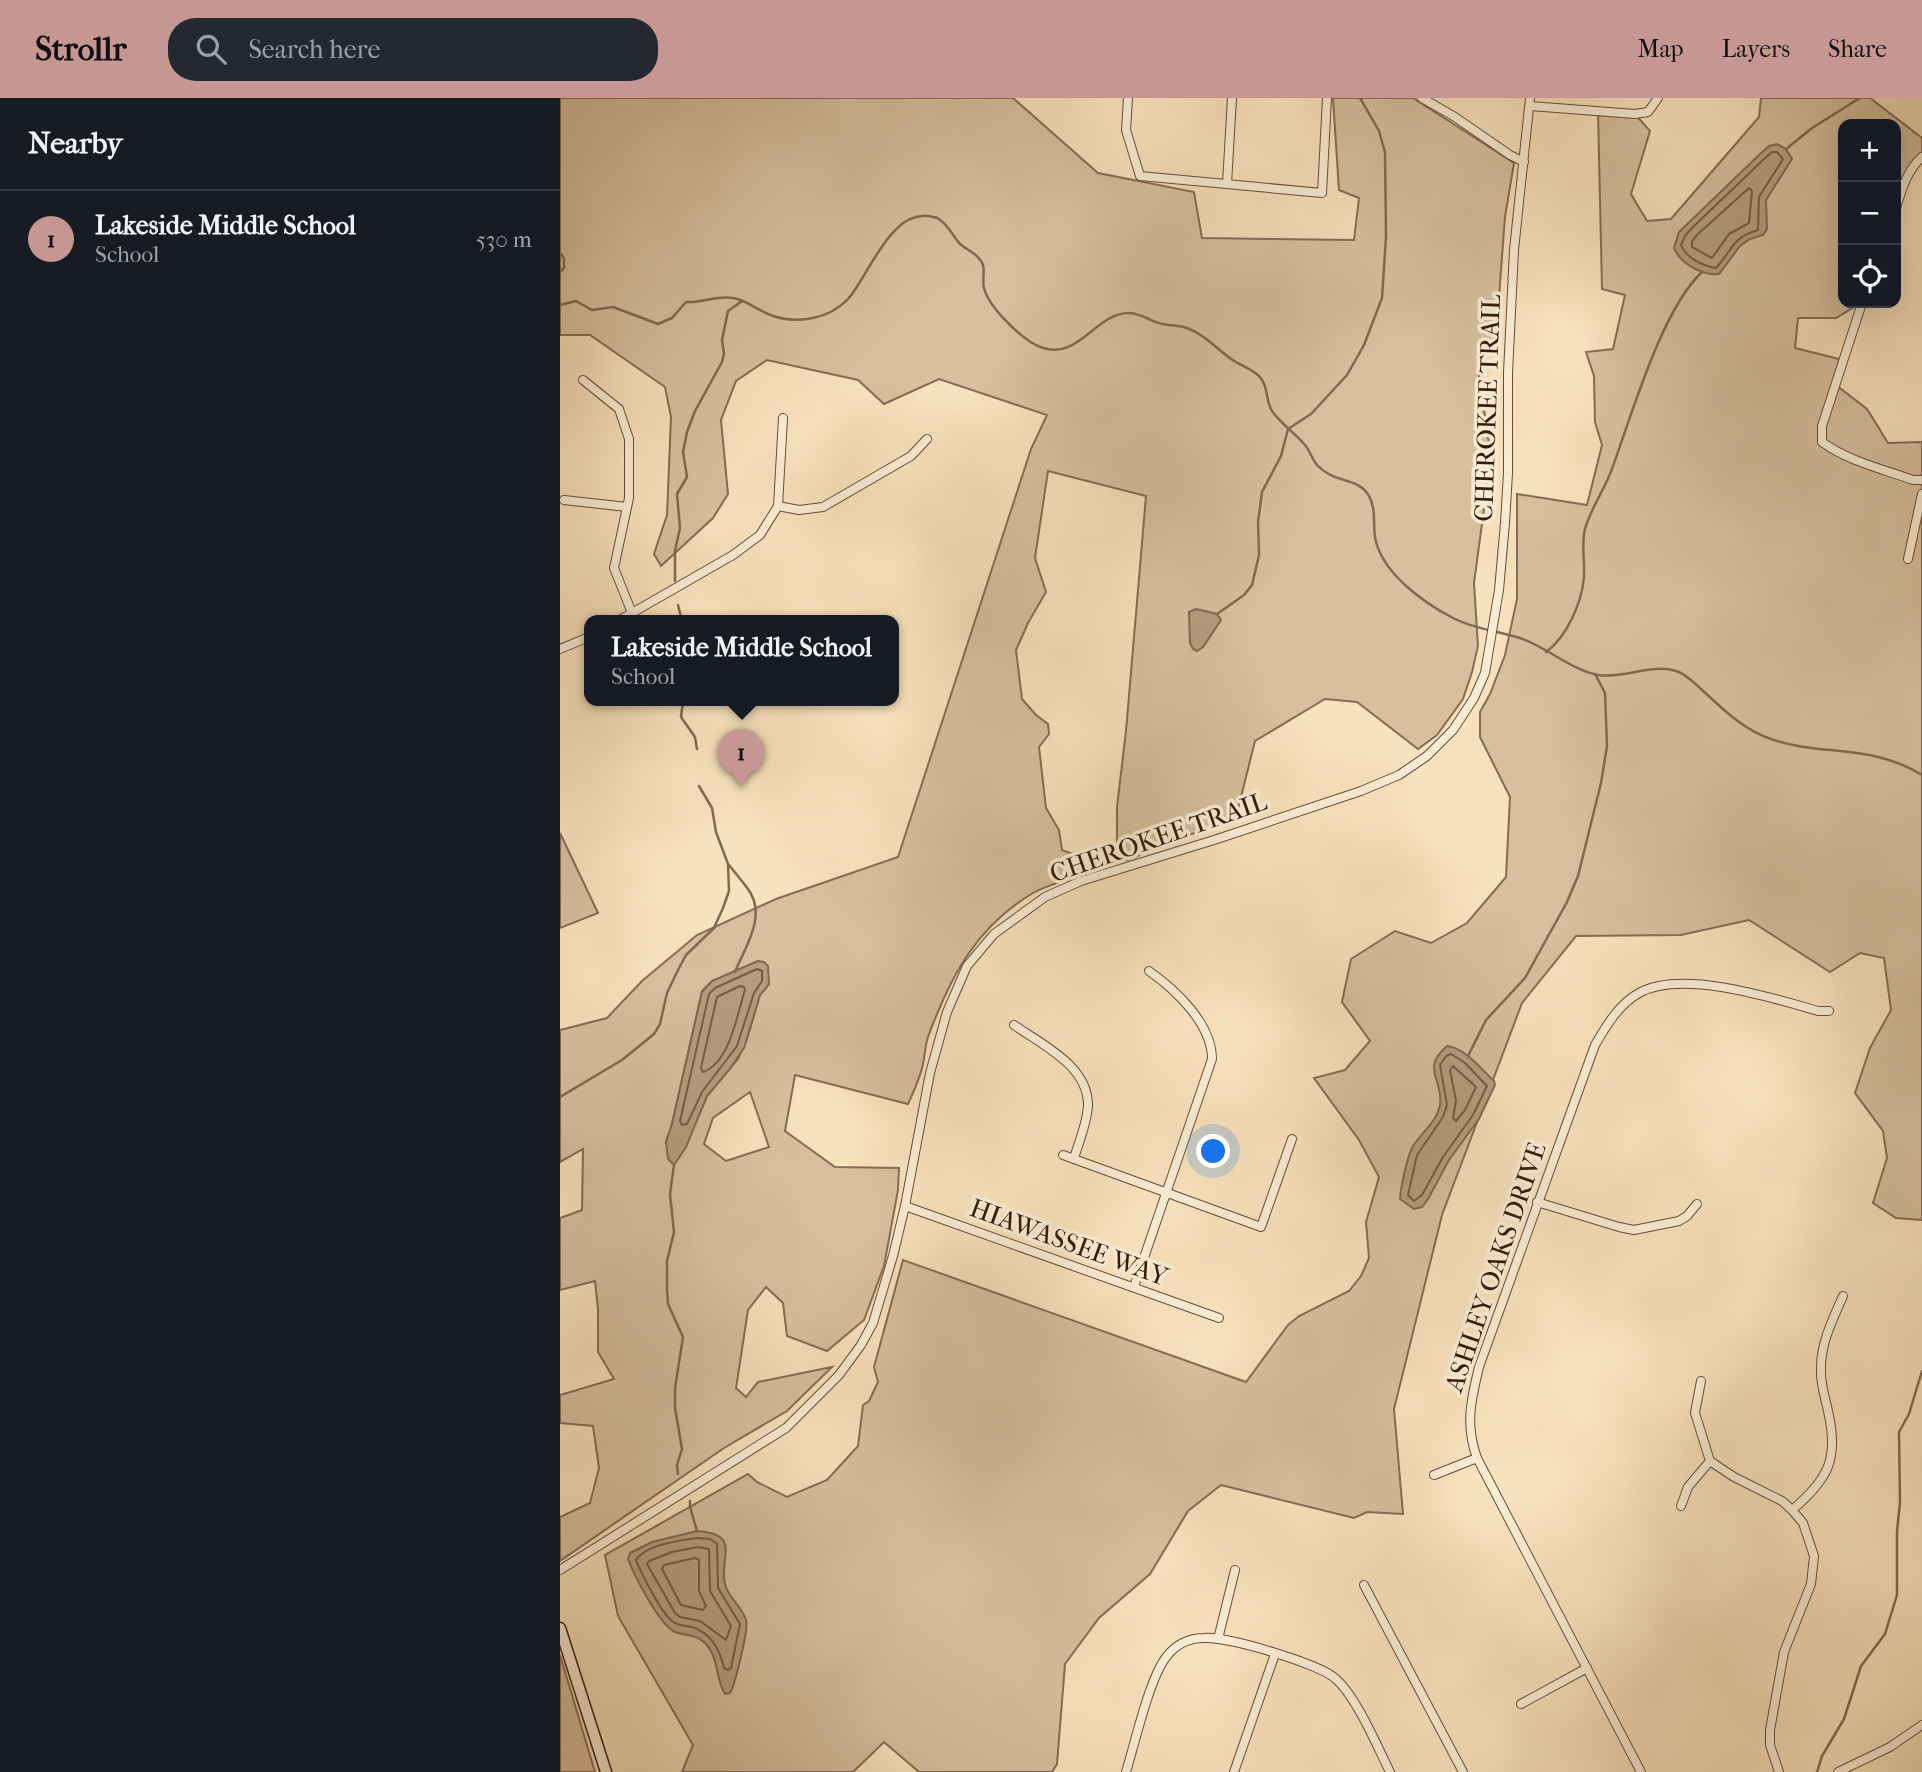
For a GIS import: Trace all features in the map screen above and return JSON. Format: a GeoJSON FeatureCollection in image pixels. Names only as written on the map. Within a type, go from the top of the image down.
{"type":"FeatureCollection","features":[{"type":"Feature","properties":{"kind":"street"},"geometry":{"type":"LineString","coordinates":[[1128,98],[1126,130],[1140,176],[1322,193],[1327,98]]}},
{"type":"Feature","properties":{"kind":"street"},"geometry":{"type":"LineString","coordinates":[[1227,184],[1232,98]]}},
{"type":"Feature","properties":{"kind":"street"},"geometry":{"type":"LineString","coordinates":[[1422,98],[1524,162]]}},
{"type":"Feature","properties":{"kind":"street"},"geometry":{"type":"LineString","coordinates":[[1530,102],[1635,114],[1648,112],[1658,98]]}},
{"type":"Feature","properties":{"kind":"street","name":"CHEROKEE TRAIL"},"geometry":{"type":"LineString","coordinates":[[560,1570],[786,1427],[839,1375],[868,1333],[893,1256],[930,1073],[947,1012],[967,966],[994,934],[1045,897],[1082,881],[1361,791],[1410,769],[1438,746],[1465,713],[1481,685],[1497,608],[1508,473],[1508,373],[1514,250],[1530,102]]}},
{"type":"Feature","properties":{"kind":"street"},"geometry":{"type":"LineString","coordinates":[[1901,192],[1905,179],[1922,157]]}},
{"type":"Feature","properties":{"kind":"street"},"geometry":{"type":"LineString","coordinates":[[1860,308],[1822,426],[1822,442],[1860,462],[1913,480],[1922,480]]}},
{"type":"Feature","properties":{"kind":"street"},"geometry":{"type":"LineString","coordinates":[[583,380],[613,402],[623,416],[629,439],[627,507],[614,568],[632,612]]}},
{"type":"Feature","properties":{"kind":"street"},"geometry":{"type":"LineString","coordinates":[[627,615],[751,543],[768,526],[778,506],[783,418]]}},
{"type":"Feature","properties":{"kind":"street"},"geometry":{"type":"LineString","coordinates":[[778,506],[799,510],[823,507],[911,456],[927,439]]}},
{"type":"Feature","properties":{"kind":"street"},"geometry":{"type":"LineString","coordinates":[[1908,559],[1922,494]]}},
{"type":"Feature","properties":{"kind":"street"},"geometry":{"type":"LineString","coordinates":[[564,500],[627,507]]}},
{"type":"Feature","properties":{"kind":"street"},"geometry":{"type":"LineString","coordinates":[[560,649],[584,639]]}},
{"type":"Feature","properties":{"kind":"street"},"geometry":{"type":"LineString","coordinates":[[1134,1287],[1211,1067],[1212,1049],[1209,1038],[1194,1015],[1165,983],[1149,971]]}},
{"type":"Feature","properties":{"kind":"street","name":"ASHLEY OAKS DRIVE"},"geometry":{"type":"LineString","coordinates":[[1641,1772],[1477,1458],[1469,1429],[1470,1402],[1479,1367],[1595,1045],[1613,1017],[1636,995],[1662,985],[1713,986],[1818,1011],[1829,1011]]}},
{"type":"Feature","properties":{"kind":"street"},"geometry":{"type":"LineString","coordinates":[[1014,1025],[1064,1061],[1082,1082],[1088,1100],[1087,1117],[1074,1158]]}},
{"type":"Feature","properties":{"kind":"street"},"geometry":{"type":"LineString","coordinates":[[1063,1155],[1261,1227],[1292,1139]]}},
{"type":"Feature","properties":{"kind":"street"},"geometry":{"type":"LineString","coordinates":[[1537,1202],[1634,1230],[1679,1221],[1697,1204]]}},
{"type":"Feature","properties":{"kind":"street","name":"HIAWASSEE WAY"},"geometry":{"type":"LineString","coordinates":[[905,1206],[1219,1318]]}},
{"type":"Feature","properties":{"kind":"street"},"geometry":{"type":"LineString","coordinates":[[1792,1510],[1816,1488],[1831,1460],[1833,1433],[1822,1382],[1821,1360],[1823,1343],[1843,1296]]}},
{"type":"Feature","properties":{"kind":"street"},"geometry":{"type":"LineString","coordinates":[[1701,1381],[1695,1413],[1710,1461],[1734,1477],[1782,1501],[1803,1523],[1811,1542],[1814,1572],[1784,1653],[1777,1686],[1770,1738],[1779,1772]]}},
{"type":"Feature","properties":{"kind":"street"},"geometry":{"type":"LineString","coordinates":[[1434,1475],[1477,1458]]}},
{"type":"Feature","properties":{"kind":"street"},"geometry":{"type":"LineString","coordinates":[[1681,1506],[1688,1486],[1710,1461]]}},
{"type":"Feature","properties":{"kind":"street"},"geometry":{"type":"LineString","coordinates":[[1219,1639],[1235,1570]]}},
{"type":"Feature","properties":{"kind":"street"},"geometry":{"type":"LineString","coordinates":[[1363,1585],[1463,1772]]}},
{"type":"Feature","properties":{"kind":"street"},"geometry":{"type":"LineString","coordinates":[[560,1628],[607,1772]]}},
{"type":"Feature","properties":{"kind":"street"},"geometry":{"type":"LineString","coordinates":[[1126,1772],[1158,1669],[1167,1654],[1191,1640],[1201,1638],[1219,1639],[1320,1668],[1342,1685],[1390,1772]]}},
{"type":"Feature","properties":{"kind":"street"},"geometry":{"type":"LineString","coordinates":[[1234,1772],[1275,1654]]}},
{"type":"Feature","properties":{"kind":"street"},"geometry":{"type":"LineString","coordinates":[[1521,1704],[1587,1668]]}},
{"type":"Feature","properties":{"kind":"street"},"geometry":{"type":"LineString","coordinates":[[1838,1772],[1890,1747],[1922,1725]]}},
{"type":"Feature","properties":{"kind":"shaded area"},"geometry":{"type":"Polygon","coordinates":[[[560,98],[1013,98],[1098,173],[1194,192],[1202,238],[1354,240],[1359,198],[1339,190],[1333,98],[1413,98],[1514,163],[1505,217],[1497,323],[1494,340],[1480,354],[1478,369],[1491,457],[1474,583],[1478,646],[1463,699],[1437,735],[1418,749],[1357,702],[1325,699],[1255,741],[1235,821],[1172,840],[1131,859],[1117,862],[1117,807],[1146,496],[1048,471],[1035,558],[1046,592],[1016,650],[1022,699],[1048,724],[1049,734],[1039,747],[1046,808],[1059,830],[1062,850],[1081,857],[1083,866],[1079,876],[1050,885],[1013,906],[996,921],[967,955],[936,1015],[927,1040],[920,1074],[908,1104],[795,1075],[785,1131],[835,1167],[899,1168],[898,1190],[884,1266],[864,1320],[827,1351],[787,1336],[783,1303],[766,1287],[748,1310],[736,1388],[746,1397],[758,1382],[832,1367],[787,1411],[724,1448],[560,1561],[560,1517],[590,1503],[599,1468],[593,1426],[560,1423],[560,1395],[614,1379],[598,1352],[595,1281],[560,1290],[560,1218],[582,1210],[583,1149],[560,1162],[560,1030],[607,1018],[642,981],[697,935],[776,899],[898,857],[1031,449],[1047,415],[939,379],[884,404],[858,380],[767,360],[736,381],[721,420],[728,494],[713,518],[661,566],[654,554],[667,515],[671,417],[665,387],[590,335],[560,335],[560,98]],[[758,961],[712,981],[702,991],[666,1142],[692,1130],[707,1096],[738,1059],[760,995],[769,984],[758,961]],[[750,1092],[713,1118],[704,1144],[726,1161],[769,1147],[750,1092]]]}},
{"type":"Feature","properties":{"kind":"shaded area"},"geometry":{"type":"Polygon","coordinates":[[[1761,98],[1870,98],[1897,119],[1838,119],[1838,308],[1853,308],[1836,318],[1798,318],[1795,348],[1843,360],[1836,385],[1867,409],[1888,443],[1922,442],[1922,1220],[1896,1218],[1873,1203],[1887,1158],[1883,1131],[1855,1093],[1870,1048],[1891,1010],[1884,958],[1860,953],[1830,972],[1749,920],[1681,935],[1576,936],[1522,1003],[1442,1215],[1394,1409],[1403,1514],[1367,1512],[1354,1518],[1221,1485],[1188,1511],[1150,1574],[1099,1618],[1065,1664],[1057,1764],[1052,1772],[919,1772],[884,1742],[853,1772],[682,1772],[693,1745],[618,1616],[605,1555],[748,1474],[757,1482],[787,1497],[827,1480],[858,1446],[863,1405],[869,1401],[878,1382],[874,1367],[903,1260],[1246,1382],[1288,1325],[1299,1316],[1349,1291],[1361,1276],[1369,1258],[1366,1222],[1379,1177],[1359,1140],[1314,1078],[1345,1070],[1370,1041],[1342,1002],[1351,959],[1395,931],[1431,943],[1467,923],[1506,877],[1510,797],[1480,737],[1480,712],[1505,655],[1517,599],[1517,494],[1587,505],[1602,445],[1595,422],[1594,376],[1586,352],[1613,349],[1625,295],[1602,289],[1598,111],[1635,114],[1650,131],[1631,194],[1647,221],[1671,219],[1759,117],[1761,98]]]}},
{"type":"Feature","properties":{"kind":"shaded area"},"geometry":{"type":"Polygon","coordinates":[[[1901,122],[1922,138],[1922,157],[1915,164],[1901,196],[1901,122]]]}},
{"type":"Feature","properties":{"kind":"shaded area"},"geometry":{"type":"Polygon","coordinates":[[[560,833],[598,913],[560,928],[560,833]]]}},
{"type":"Feature","properties":{"kind":"shaded area"},"geometry":{"type":"Polygon","coordinates":[[[560,1655],[595,1772],[560,1772],[560,1655]]]}},
{"type":"Feature","properties":{"kind":"water"},"geometry":{"type":"Polygon","coordinates":[[[1777,144],[1786,149],[1792,159],[1766,200],[1767,229],[1763,235],[1740,246],[1719,274],[1699,271],[1686,263],[1674,248],[1679,232],[1769,146],[1777,144]]]}},
{"type":"Feature","properties":{"kind":"water"},"geometry":{"type":"Polygon","coordinates":[[[1196,609],[1217,614],[1221,620],[1203,647],[1197,651],[1190,643],[1189,612],[1196,609]]]}},
{"type":"Feature","properties":{"kind":"water"},"geometry":{"type":"Polygon","coordinates":[[[758,961],[768,966],[769,984],[760,995],[744,1048],[707,1096],[686,1147],[674,1165],[668,1159],[666,1142],[702,992],[712,981],[758,961]]]}},
{"type":"Feature","properties":{"kind":"water"},"geometry":{"type":"Polygon","coordinates":[[[1447,1046],[1466,1055],[1495,1085],[1479,1119],[1449,1160],[1428,1199],[1422,1207],[1414,1209],[1400,1199],[1403,1179],[1413,1146],[1432,1122],[1440,1105],[1434,1068],[1439,1054],[1447,1046]]]}},
{"type":"Feature","properties":{"kind":"water"},"geometry":{"type":"Polygon","coordinates":[[[697,1531],[712,1533],[725,1543],[726,1587],[746,1620],[744,1645],[735,1679],[730,1693],[725,1694],[715,1661],[705,1643],[669,1628],[648,1599],[628,1559],[630,1553],[652,1542],[697,1531]]]}},
{"type":"Feature","properties":{"kind":"waterway"},"geometry":{"type":"LineString","coordinates":[[1217,614],[1244,595],[1252,585],[1259,555],[1258,522],[1262,492],[1281,456],[1288,429],[1311,414],[1347,375],[1364,345],[1382,298],[1386,237],[1385,152],[1379,131],[1360,98]]}},
{"type":"Feature","properties":{"kind":"waterway"},"geometry":{"type":"LineString","coordinates":[[1786,149],[1812,128],[1860,98]]}},
{"type":"Feature","properties":{"kind":"waterway"},"geometry":{"type":"LineString","coordinates":[[560,305],[576,301],[592,310],[613,307],[658,324],[672,318],[686,302],[727,297],[778,317],[799,320],[821,316],[848,299],[893,232],[918,216],[936,217],[946,225],[960,244],[981,261],[984,268],[984,288],[993,305],[1017,332],[1035,345],[1056,350],[1067,347],[1105,321],[1132,313],[1158,323],[1193,331],[1258,375],[1264,383],[1272,411],[1305,445],[1317,465],[1331,475],[1365,490],[1373,507],[1376,542],[1388,566],[1407,587],[1442,612],[1469,625],[1530,642],[1577,668],[1598,675],[1657,669],[1676,671],[1690,679],[1733,718],[1761,735],[1809,748],[1884,758],[1922,775]]}},
{"type":"Feature","properties":{"kind":"waterway"},"geometry":{"type":"LineString","coordinates":[[560,253],[564,258],[564,268],[560,272]]}},
{"type":"Feature","properties":{"kind":"waterway"},"geometry":{"type":"LineString","coordinates":[[1546,652],[1561,637],[1577,608],[1584,577],[1585,529],[1610,474],[1661,336],[1687,289],[1702,272]]}},
{"type":"Feature","properties":{"kind":"waterway"},"geometry":{"type":"LineString","coordinates":[[675,581],[675,551],[680,528],[677,494],[687,477],[683,452],[687,432],[695,411],[722,362],[722,340],[728,311],[742,301]]}},
{"type":"Feature","properties":{"kind":"waterway"},"geometry":{"type":"LineString","coordinates":[[678,605],[680,615]]}},
{"type":"Feature","properties":{"kind":"waterway"},"geometry":{"type":"LineString","coordinates":[[1468,1056],[1486,1020],[1525,978],[1567,902],[1578,876],[1601,783],[1607,746],[1605,693],[1595,674]]}},
{"type":"Feature","properties":{"kind":"waterway"},"geometry":{"type":"LineString","coordinates":[[682,706],[681,717],[695,737],[697,749]]}},
{"type":"Feature","properties":{"kind":"waterway"},"geometry":{"type":"LineString","coordinates":[[560,1097],[622,1060],[654,1034],[660,1024],[667,993],[686,955],[714,928],[723,908],[729,891],[728,864],[716,832],[712,808],[699,786]]}},
{"type":"Feature","properties":{"kind":"waterway"},"geometry":{"type":"LineString","coordinates":[[729,865],[750,892],[756,912],[752,932],[735,972]]}},
{"type":"Feature","properties":{"kind":"waterway"},"geometry":{"type":"LineString","coordinates":[[674,1165],[670,1194],[674,1232],[667,1261],[667,1290],[668,1304],[683,1337],[675,1388],[675,1408],[682,1449],[677,1465],[678,1474]]}},
{"type":"Feature","properties":{"kind":"waterway"},"geometry":{"type":"LineString","coordinates":[[1817,1772],[1822,1756],[1844,1719],[1861,1666],[1885,1634],[1897,1595],[1899,1432],[1909,1414],[1922,1371]]}},
{"type":"Feature","properties":{"kind":"waterway"},"geometry":{"type":"LineString","coordinates":[[690,1501],[697,1531]]}},
{"type":"Feature","properties":{"kind":"place","name":"Lakeside Middle School"},"geometry":{"type":"Point","coordinates":[741,787]}}]}
